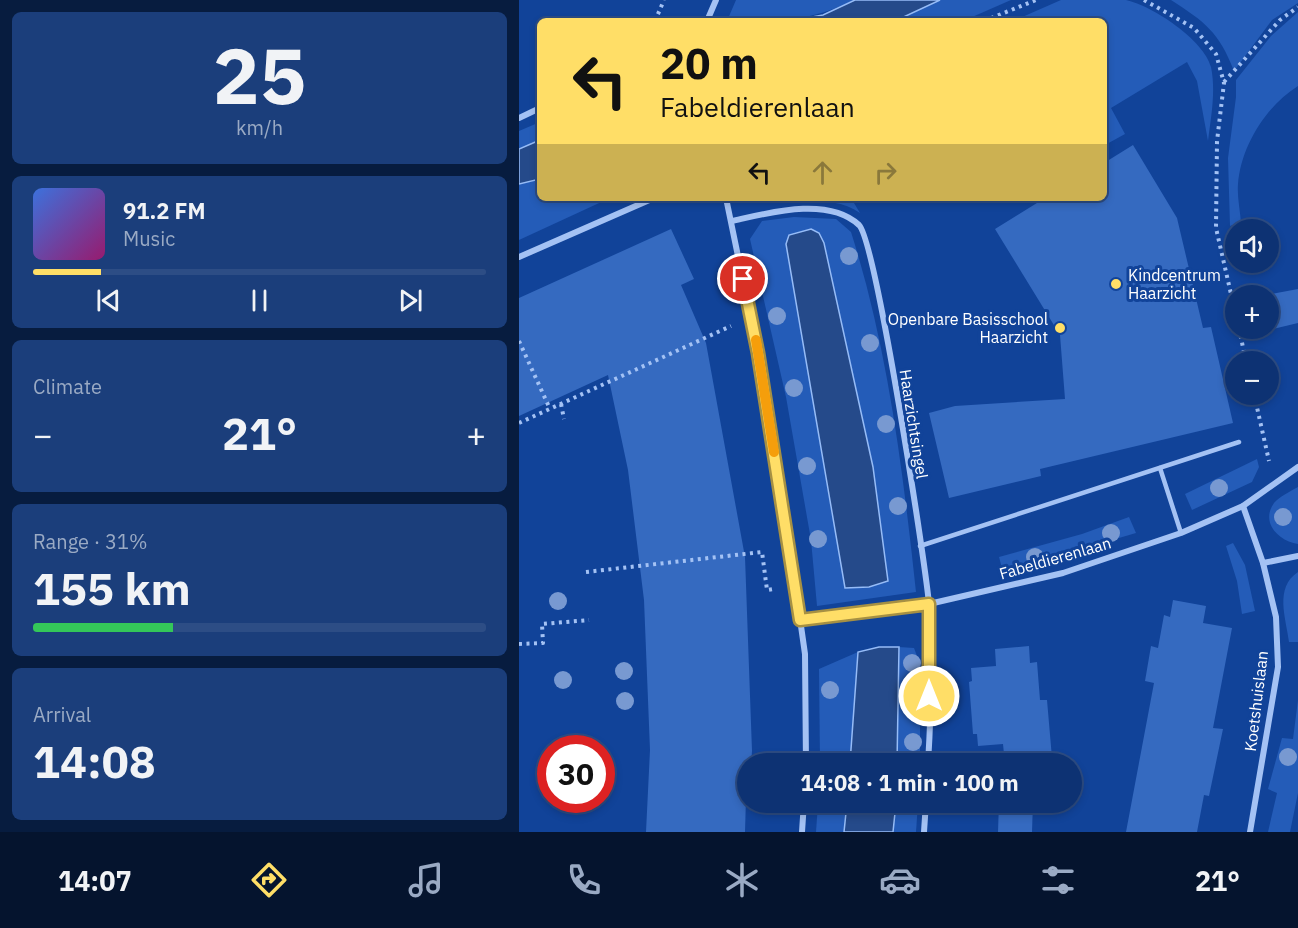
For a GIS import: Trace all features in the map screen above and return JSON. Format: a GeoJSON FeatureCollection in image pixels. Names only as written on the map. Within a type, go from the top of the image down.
{"type":"FeatureCollection","features":[{"type":"Feature","properties":{"kind":"street"},"geometry":{"type":"LineString","coordinates":[[708,18],[716,0]]}},
{"type":"Feature","properties":{"kind":"street"},"geometry":{"type":"LineString","coordinates":[[519,118],[537,109]]}},
{"type":"Feature","properties":{"kind":"street"},"geometry":{"type":"LineString","coordinates":[[519,257],[647,201]]}},
{"type":"Feature","properties":{"kind":"street"},"geometry":{"type":"LineString","coordinates":[[727,201],[751,317],[800,620],[807,708],[806,753]]}},
{"type":"Feature","properties":{"kind":"street","name":"Haarzichtsingel"},"geometry":{"type":"LineString","coordinates":[[732,220],[780,211],[807,209],[843,213],[861,226],[874,273],[887,340],[929,604],[928,753]]}},
{"type":"Feature","properties":{"kind":"street","name":"Fabeldierenlaan"},"geometry":{"type":"LineString","coordinates":[[800,620],[929,604],[1063,573],[1181,533],[1243,506],[1273,482],[1298,467]]}},
{"type":"Feature","properties":{"kind":"street","name":"Koetshuislaan"},"geometry":{"type":"LineString","coordinates":[[1243,506],[1263,563],[1276,617],[1278,667],[1250,832]]}},
{"type":"Feature","properties":{"kind":"street"},"geometry":{"type":"LineString","coordinates":[[1263,563],[1298,556]]}},
{"type":"Feature","properties":{"kind":"street"},"geometry":{"type":"LineString","coordinates":[[802,832],[803,813]]}},
{"type":"Feature","properties":{"kind":"street"},"geometry":{"type":"LineString","coordinates":[[924,832],[925,813]]}},
{"type":"Feature","properties":{"kind":"lane"},"geometry":{"type":"LineString","coordinates":[[920,546],[1239,442]]}},
{"type":"Feature","properties":{"kind":"lane"},"geometry":{"type":"LineString","coordinates":[[1160,468],[1181,533]]}},
{"type":"Feature","properties":{"kind":"path"},"geometry":{"type":"LineString","coordinates":[[656,18],[665,0]]}},
{"type":"Feature","properties":{"kind":"path"},"geometry":{"type":"LineString","coordinates":[[991,18],[1036,0]]}},
{"type":"Feature","properties":{"kind":"path"},"geometry":{"type":"LineString","coordinates":[[1144,0],[1194,28],[1216,54],[1224,83],[1217,141],[1216,228],[1229,285]]}},
{"type":"Feature","properties":{"kind":"path"},"geometry":{"type":"LineString","coordinates":[[1224,83],[1279,20],[1298,7]]}},
{"type":"Feature","properties":{"kind":"path"},"geometry":{"type":"LineString","coordinates":[[519,423],[751,317]]}},
{"type":"Feature","properties":{"kind":"path"},"geometry":{"type":"LineString","coordinates":[[519,341],[550,408]]}},
{"type":"Feature","properties":{"kind":"path"},"geometry":{"type":"LineString","coordinates":[[561,404],[564,419]]}},
{"type":"Feature","properties":{"kind":"path"},"geometry":{"type":"LineString","coordinates":[[1256,405],[1273,482]]}},
{"type":"Feature","properties":{"kind":"path"},"geometry":{"type":"LineString","coordinates":[[586,572],[762,552],[767,590],[795,586]]}},
{"type":"Feature","properties":{"kind":"path"},"geometry":{"type":"LineString","coordinates":[[519,644],[543,643],[542,624],[589,620]]}},
{"type":"Feature","properties":{"kind":"shaded area"},"geometry":{"type":"Polygon","coordinates":[[[736,0],[855,0],[807,17],[728,18],[736,0]]]}},
{"type":"Feature","properties":{"kind":"shaded area"},"geometry":{"type":"Polygon","coordinates":[[[855,0],[940,0],[901,18],[806,18],[823,15],[855,0]]]}},
{"type":"Feature","properties":{"kind":"shaded area"},"geometry":{"type":"Polygon","coordinates":[[[940,0],[1011,0],[970,18],[901,18],[940,0]]]}},
{"type":"Feature","properties":{"kind":"shaded area"},"geometry":{"type":"Polygon","coordinates":[[[1061,0],[1126,0],[1137,3],[1163,17],[1199,46],[1211,67],[1213,95],[1208,141],[1197,81],[1187,62],[1111,108],[1125,134],[1107,144],[1107,18],[1020,18],[1061,0]]]}},
{"type":"Feature","properties":{"kind":"shaded area"},"geometry":{"type":"Polygon","coordinates":[[[1171,0],[1298,0],[1298,3],[1272,20],[1234,71],[1223,47],[1210,29],[1171,0]]]}},
{"type":"Feature","properties":{"kind":"shaded area"},"geometry":{"type":"Polygon","coordinates":[[[1298,12],[1298,86],[1276,104],[1257,128],[1244,155],[1240,170],[1238,198],[1241,219],[1230,219],[1228,158],[1236,80],[1271,36],[1298,12]]]}},
{"type":"Feature","properties":{"kind":"shaded area"},"geometry":{"type":"Polygon","coordinates":[[[537,123],[537,141],[519,149],[519,131],[537,123]]]}},
{"type":"Feature","properties":{"kind":"shaded area"},"geometry":{"type":"Polygon","coordinates":[[[537,141],[537,180],[519,184],[519,149],[537,141]]]}},
{"type":"Feature","properties":{"kind":"shaded area"},"geometry":{"type":"Polygon","coordinates":[[[537,180],[537,201],[604,201],[519,240],[519,184],[537,180]]]}},
{"type":"Feature","properties":{"kind":"shaded area"},"geometry":{"type":"Polygon","coordinates":[[[818,201],[853,201],[860,213],[845,206],[818,201]]]}},
{"type":"Feature","properties":{"kind":"shaded area"},"geometry":{"type":"Polygon","coordinates":[[[794,217],[836,219],[851,232],[875,320],[893,410],[916,592],[817,606],[811,540],[786,397],[750,239],[762,221],[794,217]],[[819,233],[809,377],[832,515],[888,581],[873,467],[824,243],[819,233]]]}},
{"type":"Feature","properties":{"kind":"shaded area"},"geometry":{"type":"Polygon","coordinates":[[[811,229],[819,233],[824,243],[873,467],[888,581],[869,587],[845,588],[786,244],[789,235],[811,229]]]}},
{"type":"Feature","properties":{"kind":"shaded area"},"geometry":{"type":"Polygon","coordinates":[[[1257,459],[1259,467],[1252,482],[1192,510],[1185,494],[1257,459]]]}},
{"type":"Feature","properties":{"kind":"shaded area"},"geometry":{"type":"Polygon","coordinates":[[[1298,487],[1298,544],[1278,535],[1270,524],[1269,517],[1274,503],[1298,487]]]}},
{"type":"Feature","properties":{"kind":"shaded area"},"geometry":{"type":"Polygon","coordinates":[[[1129,517],[1136,533],[1003,572],[999,557],[1082,534],[1129,517]]]}},
{"type":"Feature","properties":{"kind":"shaded area"},"geometry":{"type":"Polygon","coordinates":[[[1233,543],[1245,565],[1255,611],[1242,614],[1237,581],[1226,546],[1233,543]]]}},
{"type":"Feature","properties":{"kind":"shaded area"},"geometry":{"type":"Polygon","coordinates":[[[1298,572],[1298,642],[1289,642],[1284,614],[1284,595],[1286,586],[1298,572]]]}},
{"type":"Feature","properties":{"kind":"shaded area"},"geometry":{"type":"Polygon","coordinates":[[[879,647],[899,647],[897,753],[851,753],[858,652],[879,647]]]}},
{"type":"Feature","properties":{"kind":"shaded area"},"geometry":{"type":"Polygon","coordinates":[[[899,647],[914,648],[920,664],[920,753],[897,753],[899,647]]]}},
{"type":"Feature","properties":{"kind":"shaded area"},"geometry":{"type":"Polygon","coordinates":[[[858,652],[851,753],[820,753],[819,669],[858,652]]]}},
{"type":"Feature","properties":{"kind":"shaded area"},"geometry":{"type":"Polygon","coordinates":[[[1298,700],[1298,793],[1290,832],[1268,832],[1277,793],[1268,789],[1282,738],[1293,739],[1298,700]]]}},
{"type":"Feature","properties":{"kind":"shaded area"},"geometry":{"type":"Polygon","coordinates":[[[817,813],[846,813],[844,832],[816,832],[817,813]]]}},
{"type":"Feature","properties":{"kind":"shaded area"},"geometry":{"type":"Polygon","coordinates":[[[846,813],[895,813],[893,832],[844,832],[846,813]]]}},
{"type":"Feature","properties":{"kind":"shaded area"},"geometry":{"type":"Polygon","coordinates":[[[895,813],[917,813],[916,832],[893,832],[895,813]]]}},
{"type":"Feature","properties":{"kind":"building"},"geometry":{"type":"Polygon","coordinates":[[[1133,145],[1177,218],[1203,328],[1211,327],[1225,388],[1225,405],[1229,405],[1233,423],[1040,469],[1041,476],[949,498],[929,413],[955,406],[1065,399],[1060,335],[995,229],[1040,201],[1107,201],[1107,161],[1133,145]]]}},
{"type":"Feature","properties":{"kind":"building"},"geometry":{"type":"Polygon","coordinates":[[[671,229],[694,279],[681,285],[706,343],[745,557],[752,751],[752,753],[737,753],[737,813],[746,813],[745,832],[646,832],[650,750],[644,600],[628,470],[608,375],[519,416],[519,298],[671,229]]]}},
{"type":"Feature","properties":{"kind":"building"},"geometry":{"type":"Polygon","coordinates":[[[1298,289],[1298,323],[1279,328],[1279,293],[1298,289]]]}},
{"type":"Feature","properties":{"kind":"building"},"geometry":{"type":"Polygon","coordinates":[[[1173,600],[1206,606],[1203,623],[1232,628],[1213,728],[1223,729],[1209,796],[1204,795],[1197,832],[1126,832],[1154,683],[1145,681],[1151,646],[1158,648],[1164,615],[1170,617],[1173,600]]]}},
{"type":"Feature","properties":{"kind":"building"},"geometry":{"type":"Polygon","coordinates":[[[1029,646],[1030,663],[1037,662],[1040,700],[1047,700],[1052,753],[1004,753],[1003,744],[978,746],[977,734],[973,734],[969,682],[972,681],[971,668],[996,666],[995,649],[1029,646]]]}},
{"type":"Feature","properties":{"kind":"building"},"geometry":{"type":"Polygon","coordinates":[[[999,813],[1033,813],[1032,832],[998,832],[999,813]]]}},
{"type":"Feature","properties":{"kind":"slow traffic"},"geometry":{"type":"LineString","coordinates":[[756,340],[774,452]]}},
{"type":"Feature","properties":{"kind":"place","name":"Kindcentrum Haarzicht"},"geometry":{"type":"Point","coordinates":[1116,284]}},
{"type":"Feature","properties":{"kind":"place","name":"Openbare Basisschool Haarzicht"},"geometry":{"type":"Point","coordinates":[1060,328]}},
{"type":"Feature","properties":{"kind":"route"},"geometry":{"type":"LineString","coordinates":[[743,279],[758,353],[800,620],[929,604],[929,696]]}}]}
